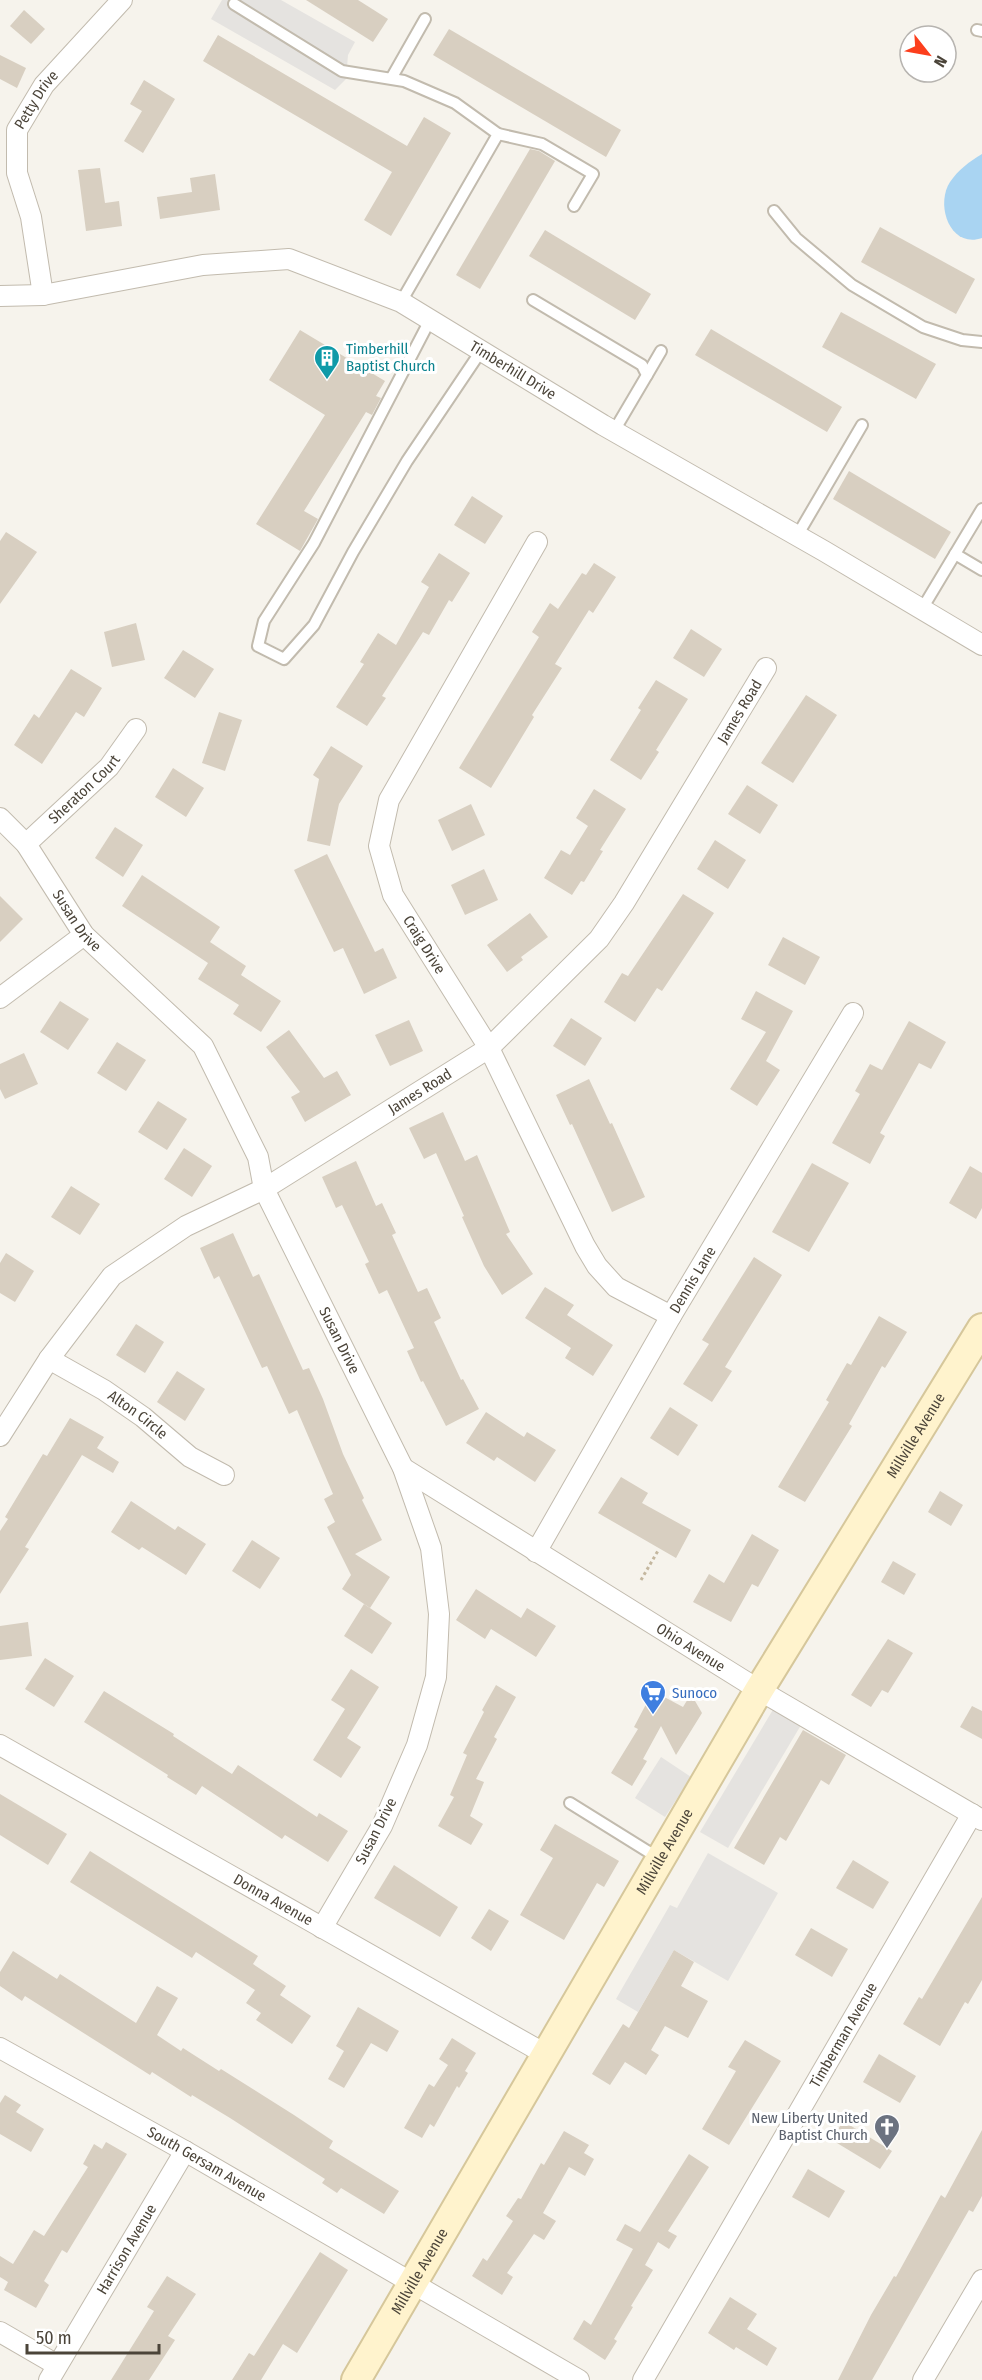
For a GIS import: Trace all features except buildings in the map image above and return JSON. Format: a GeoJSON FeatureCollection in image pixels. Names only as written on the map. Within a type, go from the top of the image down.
{"type":"FeatureCollection","features":[{"type":"Feature","properties":{"kind":"main road","name":"Millville Avenue"},"geometry":{"type":"LineString","coordinates":[[356,2380],[759,1690],[982,1328]]}},
{"type":"Feature","properties":{"kind":"street","name":"Petty Drive"},"geometry":{"type":"LineString","coordinates":[[43,295],[31,217],[17,172],[17,130],[44,85],[122,0]]}},
{"type":"Feature","properties":{"kind":"street","name":"Timberhill Drive"},"geometry":{"type":"LineString","coordinates":[[0,296],[43,295],[203,265],[290,259],[401,302],[614,431],[982,645]]}},
{"type":"Feature","properties":{"kind":"street","name":"Craig Drive"},"geometry":{"type":"LineString","coordinates":[[537,542],[389,800],[379,846],[393,895],[489,1048],[585,1246],[597,1266],[616,1287],[672,1316]]}},
{"type":"Feature","properties":{"kind":"street","name":"James Road"},"geometry":{"type":"LineString","coordinates":[[0,1436],[49,1359],[112,1276],[186,1226],[264,1189],[489,1048],[599,939],[624,903],[766,669]]}},
{"type":"Feature","properties":{"kind":"street","name":"Sheraton Court"},"geometry":{"type":"LineString","coordinates":[[26,844],[109,767],[136,729]]}},
{"type":"Feature","properties":{"kind":"street","name":"Susan Drive"},"geometry":{"type":"LineString","coordinates":[[0,818],[26,844],[84,934],[203,1046],[258,1157],[264,1189],[403,1468],[430,1548],[439,1614],[436,1677],[417,1745],[382,1826],[322,1928]]}},
{"type":"Feature","properties":{"kind":"street"},"geometry":{"type":"LineString","coordinates":[[0,998],[84,934]]}},
{"type":"Feature","properties":{"kind":"street","name":"Dennis Lane"},"geometry":{"type":"LineString","coordinates":[[536,1552],[672,1316],[853,1013]]}},
{"type":"Feature","properties":{"kind":"street","name":"Alton Circle"},"geometry":{"type":"LineString","coordinates":[[49,1359],[104,1390],[143,1417],[190,1457],[224,1475]]}},
{"type":"Feature","properties":{"kind":"street","name":"Ohio Avenue"},"geometry":{"type":"LineString","coordinates":[[403,1468],[759,1690],[977,1817]]}},
{"type":"Feature","properties":{"kind":"street","name":"Donna Avenue"},"geometry":{"type":"LineString","coordinates":[[0,1744],[547,2055]]}},
{"type":"Feature","properties":{"kind":"street","name":"Timberman Avenue"},"geometry":{"type":"LineString","coordinates":[[643,2380],[977,1817]]}},
{"type":"Feature","properties":{"kind":"street","name":"South Gersam Avenue"},"geometry":{"type":"LineString","coordinates":[[0,2048],[185,2151],[579,2380]]}},
{"type":"Feature","properties":{"kind":"street","name":"Harrison Avenue"},"geometry":{"type":"LineString","coordinates":[[53,2373],[185,2151]]}},
{"type":"Feature","properties":{"kind":"street"},"geometry":{"type":"LineString","coordinates":[[923,2380],[982,2280]]}},
{"type":"Feature","properties":{"kind":"street"},"geometry":{"type":"LineString","coordinates":[[0,2332],[53,2373]]}},
{"type":"Feature","properties":{"kind":"lane"},"geometry":{"type":"LineString","coordinates":[[234,4],[342,71],[404,81],[455,104],[498,134],[542,144],[593,174],[574,206]]}},
{"type":"Feature","properties":{"kind":"lane"},"geometry":{"type":"LineString","coordinates":[[392,78],[425,19]]}},
{"type":"Feature","properties":{"kind":"lane"},"geometry":{"type":"LineString","coordinates":[[401,302],[498,134]]}},
{"type":"Feature","properties":{"kind":"lane"},"geometry":{"type":"LineString","coordinates":[[774,211],[796,238],[852,285],[923,327],[962,340],[982,342]]}},
{"type":"Feature","properties":{"kind":"lane"},"geometry":{"type":"LineString","coordinates":[[532,300],[642,365],[647,375]]}},
{"type":"Feature","properties":{"kind":"lane"},"geometry":{"type":"LineString","coordinates":[[430,320],[314,543],[264,621],[258,646],[284,659],[314,625],[406,461],[481,351]]}},
{"type":"Feature","properties":{"kind":"lane"},"geometry":{"type":"LineString","coordinates":[[614,431],[662,351]]}},
{"type":"Feature","properties":{"kind":"lane"},"geometry":{"type":"LineString","coordinates":[[797,536],[862,426]]}},
{"type":"Feature","properties":{"kind":"lane"},"geometry":{"type":"LineString","coordinates":[[922,609],[982,509]]}},
{"type":"Feature","properties":{"kind":"lane"},"geometry":{"type":"LineString","coordinates":[[955,555],[982,570]]}},
{"type":"Feature","properties":{"kind":"lane"},"geometry":{"type":"LineString","coordinates":[[570,1803],[661,1859]]}},
{"type":"Feature","properties":{"kind":"path"},"geometry":{"type":"LineString","coordinates":[[641,1580],[659,1549]]}},
{"type":"Feature","properties":{"kind":"shaded area"},"geometry":{"type":"Polygon","coordinates":[[[222,0],[281,0],[355,42],[348,55],[346,79],[335,90],[211,19],[222,0]]]}},
{"type":"Feature","properties":{"kind":"shaded area"},"geometry":{"type":"Polygon","coordinates":[[[774,1708],[801,1725],[728,1848],[700,1832],[774,1708]]]}},
{"type":"Feature","properties":{"kind":"shaded area"},"geometry":{"type":"Polygon","coordinates":[[[661,1757],[691,1777],[665,1817],[635,1798],[661,1757]]]}},
{"type":"Feature","properties":{"kind":"shaded area"},"geometry":{"type":"Polygon","coordinates":[[[708,1853],[778,1893],[728,1981],[674,1950],[638,2012],[616,1999],[670,1905],[677,1908],[708,1853]]]}},
{"type":"Feature","properties":{"kind":"water"},"geometry":{"type":"Polygon","coordinates":[[[982,154],[982,238],[971,240],[961,237],[948,223],[944,202],[946,191],[953,178],[982,154]]]}},
{"type":"Feature","properties":{"kind":"place","name":"Timberhill Baptist Church"},"geometry":{"type":"Point","coordinates":[327,381]}},
{"type":"Feature","properties":{"kind":"place","name":"Sunoco"},"geometry":{"type":"Point","coordinates":[653,1716]}},
{"type":"Feature","properties":{"kind":"place","name":"New Liberty United Baptist Church"},"geometry":{"type":"Point","coordinates":[887,2150]}}]}
